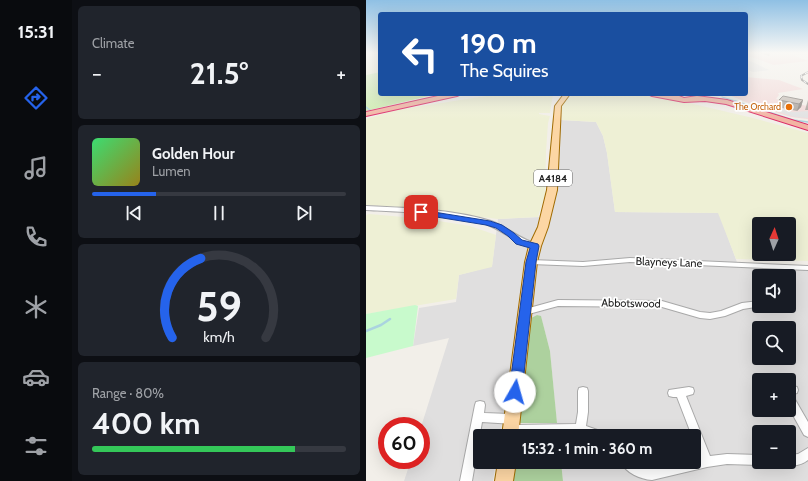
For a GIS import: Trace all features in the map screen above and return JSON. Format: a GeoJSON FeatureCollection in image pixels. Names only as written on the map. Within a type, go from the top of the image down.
{"type":"FeatureCollection","features":[{"type":"Feature","properties":{"kind":"highway"},"geometry":{"type":"LineString","coordinates":[[366,114],[448,96]]}},
{"type":"Feature","properties":{"kind":"highway"},"geometry":{"type":"LineString","coordinates":[[671,96],[684,100],[712,100],[736,105]]}},
{"type":"Feature","properties":{"kind":"highway"},"geometry":{"type":"LineString","coordinates":[[673,96],[727,102]]}},
{"type":"Feature","properties":{"kind":"highway"},"geometry":{"type":"LineString","coordinates":[[697,98],[701,96]]}},
{"type":"Feature","properties":{"kind":"highway"},"geometry":{"type":"LineString","coordinates":[[715,96],[727,102],[808,128]]}},
{"type":"Feature","properties":{"kind":"main road","name":"A4184"},"geometry":{"type":"LineString","coordinates":[[511,428],[531,262],[535,246],[543,227],[552,190],[558,106],[566,96]]}},
{"type":"Feature","properties":{"kind":"main road"},"geometry":{"type":"LineString","coordinates":[[504,481],[506,469]]}},
{"type":"Feature","properties":{"kind":"street"},"geometry":{"type":"LineString","coordinates":[[366,208],[421,212],[480,221],[499,226],[519,242],[535,246]]}},
{"type":"Feature","properties":{"kind":"street","name":"Blayneys Lane"},"geometry":{"type":"LineString","coordinates":[[531,262],[583,264],[630,260],[808,268]]}},
{"type":"Feature","properties":{"kind":"street","name":"Abbotswood"},"geometry":{"type":"LineString","coordinates":[[525,312],[558,303],[662,304],[700,315],[710,316],[722,314],[742,306],[752,305]]}},
{"type":"Feature","properties":{"kind":"street"},"geometry":{"type":"LineString","coordinates":[[478,417],[511,428],[580,429],[583,412],[583,391]]}},
{"type":"Feature","properties":{"kind":"street"},"geometry":{"type":"LineString","coordinates":[[681,392],[707,462]]}},
{"type":"Feature","properties":{"kind":"street"},"geometry":{"type":"LineString","coordinates":[[466,481],[480,405]]}},
{"type":"Feature","properties":{"kind":"street"},"geometry":{"type":"LineString","coordinates":[[796,407],[808,432]]}},
{"type":"Feature","properties":{"kind":"street"},"geometry":{"type":"LineString","coordinates":[[796,459],[800,459],[808,453]]}},
{"type":"Feature","properties":{"kind":"street"},"geometry":{"type":"LineString","coordinates":[[701,463],[727,459],[752,460]]}},
{"type":"Feature","properties":{"kind":"street"},"geometry":{"type":"LineString","coordinates":[[633,469],[644,474],[652,474],[675,469]]}},
{"type":"Feature","properties":{"kind":"shaded area"},"geometry":{"type":"Polygon","coordinates":[[[748,77],[779,80],[803,89],[778,93],[779,95],[776,99],[808,105],[808,119],[791,117],[758,107],[731,96],[748,96],[748,77]]]}},
{"type":"Feature","properties":{"kind":"shaded area"},"geometry":{"type":"Polygon","coordinates":[[[772,106],[793,112],[808,111],[808,118],[795,117],[767,108],[772,106]]]}},
{"type":"Feature","properties":{"kind":"shaded area"},"geometry":{"type":"Polygon","coordinates":[[[560,120],[596,122],[603,136],[607,153],[615,212],[719,213],[738,265],[808,268],[808,481],[563,481],[562,469],[701,469],[701,429],[557,429],[550,351],[541,317],[537,315],[531,318],[535,275],[560,120]]]}},
{"type":"Feature","properties":{"kind":"shaded area"},"geometry":{"type":"Polygon","coordinates":[[[541,217],[534,239],[525,256],[521,281],[515,347],[501,429],[473,429],[473,469],[495,469],[493,481],[404,481],[408,469],[430,469],[430,417],[424,417],[449,338],[413,346],[419,308],[456,302],[459,275],[492,266],[498,219],[541,217]]]}},
{"type":"Feature","properties":{"kind":"green space"},"geometry":{"type":"Polygon","coordinates":[[[366,75],[378,75],[378,96],[429,96],[366,111],[366,75]]]}},
{"type":"Feature","properties":{"kind":"green space"},"geometry":{"type":"Polygon","coordinates":[[[486,96],[553,96],[550,113],[539,113],[550,116],[548,123],[546,152],[545,194],[538,217],[498,219],[399,207],[366,205],[366,119],[396,110],[486,96]]]}},
{"type":"Feature","properties":{"kind":"green space"},"geometry":{"type":"Polygon","coordinates":[[[571,96],[647,96],[685,102],[808,133],[808,261],[796,261],[796,217],[752,217],[752,259],[736,259],[718,213],[615,212],[607,153],[603,136],[596,122],[562,120],[562,105],[571,96]]]}},
{"type":"Feature","properties":{"kind":"green space"},"geometry":{"type":"Polygon","coordinates":[[[366,215],[426,219],[470,226],[496,235],[492,267],[459,275],[456,299],[366,314],[366,215]]]}},
{"type":"Feature","properties":{"kind":"green space"},"geometry":{"type":"Polygon","coordinates":[[[415,305],[418,306],[413,346],[366,358],[366,314],[415,305]]]}},
{"type":"Feature","properties":{"kind":"green space"},"geometry":{"type":"Polygon","coordinates":[[[537,315],[541,316],[550,351],[557,423],[518,423],[529,322],[531,318],[537,315]]]}},
{"type":"Feature","properties":{"kind":"green space"},"geometry":{"type":"Polygon","coordinates":[[[513,469],[562,469],[563,481],[512,481],[513,469]]]}},
{"type":"Feature","properties":{"kind":"building"},"geometry":{"type":"Polygon","coordinates":[[[783,96],[803,100],[799,104],[779,100],[783,96]]]}},
{"type":"Feature","properties":{"kind":"waterway"},"geometry":{"type":"LineString","coordinates":[[722,97],[739,102]]}},
{"type":"Feature","properties":{"kind":"waterway"},"geometry":{"type":"LineString","coordinates":[[735,101],[793,120],[808,122]]}},
{"type":"Feature","properties":{"kind":"waterway"},"geometry":{"type":"LineString","coordinates":[[366,107],[370,110]]}},
{"type":"Feature","properties":{"kind":"waterway"},"geometry":{"type":"LineString","coordinates":[[366,331],[381,325],[390,319]]}},
{"type":"Feature","properties":{"kind":"railway"},"geometry":{"type":"LineString","coordinates":[[802,75],[802,80],[808,84]]}},
{"type":"Feature","properties":{"kind":"place","name":"The Orchard"},"geometry":{"type":"Point","coordinates":[789,107]}},
{"type":"Feature","properties":{"kind":"route"},"geometry":{"type":"LineString","coordinates":[[421,212],[472,219],[499,226],[524,245],[535,246],[531,262],[515,392]]}}]}
